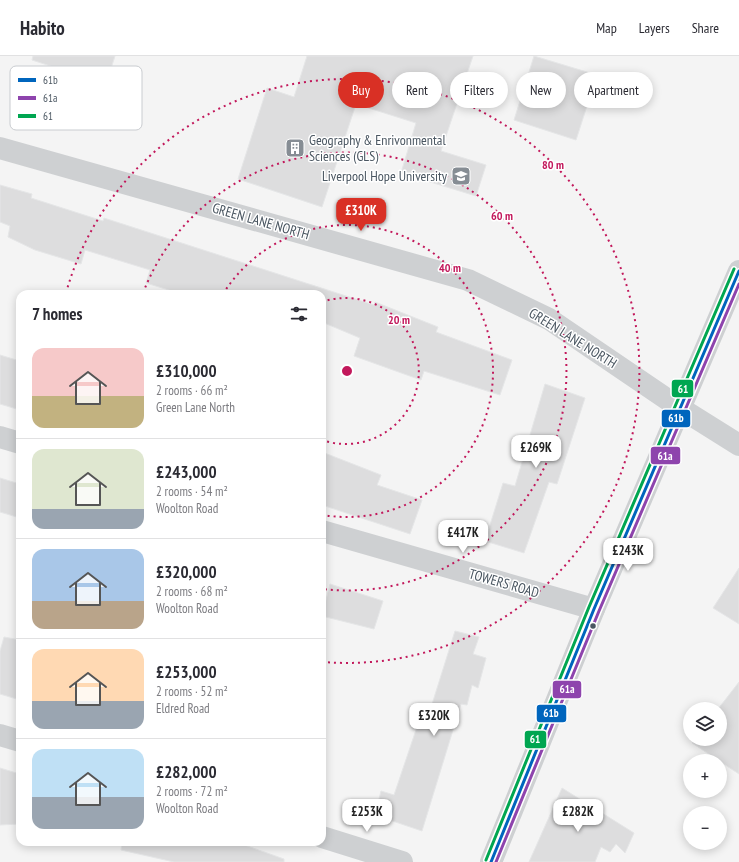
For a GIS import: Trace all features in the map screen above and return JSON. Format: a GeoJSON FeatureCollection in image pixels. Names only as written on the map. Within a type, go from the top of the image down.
{"type":"FeatureCollection","features":[{"type":"Feature","properties":{"kind":"street","name":"GREEN LANE NORTH"},"geometry":{"type":"LineString","coordinates":[[0,148],[468,280],[549,319],[680,408],[739,444]]}},
{"type":"Feature","properties":{"kind":"street"},"geometry":{"type":"LineString","coordinates":[[491,862],[594,609],[739,271]]}},
{"type":"Feature","properties":{"kind":"street"},"geometry":{"type":"LineString","coordinates":[[0,437],[16,442]]}},
{"type":"Feature","properties":{"kind":"street","name":"TOWERS ROAD"},"geometry":{"type":"LineString","coordinates":[[326,532],[594,609]]}},
{"type":"Feature","properties":{"kind":"street"},"geometry":{"type":"LineString","coordinates":[[0,735],[16,740]]}},
{"type":"Feature","properties":{"kind":"street"},"geometry":{"type":"LineString","coordinates":[[326,838],[402,862]]}},
{"type":"Feature","properties":{"kind":"building"},"geometry":{"type":"Polygon","coordinates":[[[33,56],[115,56],[112,66],[50,66],[32,60],[33,56]]]}},
{"type":"Feature","properties":{"kind":"building"},"geometry":{"type":"Polygon","coordinates":[[[307,56],[473,56],[468,72],[450,72],[450,108],[455,108],[441,151],[486,165],[476,196],[401,173],[416,123],[369,108],[384,108],[384,72],[338,72],[338,108],[355,108],[322,207],[238,179],[267,88],[294,97],[307,56]]]}},
{"type":"Feature","properties":{"kind":"building"},"geometry":{"type":"Polygon","coordinates":[[[534,56],[587,72],[574,72],[574,108],[586,108],[576,140],[514,120],[518,108],[566,108],[566,72],[529,72],[534,56]]]}},
{"type":"Feature","properties":{"kind":"building"},"geometry":{"type":"Polygon","coordinates":[[[0,185],[32,194],[31,198],[103,221],[104,218],[374,305],[375,302],[438,327],[436,332],[512,360],[500,395],[424,371],[421,380],[354,356],[360,338],[326,324],[326,290],[169,290],[146,283],[150,270],[85,250],[81,264],[35,250],[8,237],[10,226],[0,222],[0,185]]]}},
{"type":"Feature","properties":{"kind":"building"},"geometry":{"type":"Polygon","coordinates":[[[0,355],[16,360],[16,409],[0,404],[0,355]]]}},
{"type":"Feature","properties":{"kind":"building"},"geometry":{"type":"Polygon","coordinates":[[[545,384],[585,398],[557,484],[549,482],[524,553],[485,541],[503,483],[515,486],[545,384]]]}},
{"type":"Feature","properties":{"kind":"building"},"geometry":{"type":"Polygon","coordinates":[[[326,454],[381,475],[377,485],[422,500],[410,534],[326,506],[326,454]]]}},
{"type":"Feature","properties":{"kind":"building"},"geometry":{"type":"Polygon","coordinates":[[[0,478],[16,483],[16,517],[0,512],[0,478]]]}},
{"type":"Feature","properties":{"kind":"building"},"geometry":{"type":"Polygon","coordinates":[[[739,568],[739,624],[713,608],[739,568]]]}},
{"type":"Feature","properties":{"kind":"building"},"geometry":{"type":"Polygon","coordinates":[[[330,584],[383,601],[374,629],[326,617],[326,600],[330,584]]]}},
{"type":"Feature","properties":{"kind":"building"},"geometry":{"type":"Polygon","coordinates":[[[455,631],[479,637],[473,654],[486,658],[478,688],[472,685],[467,705],[461,704],[422,831],[375,815],[381,791],[394,795],[421,715],[428,717],[455,631]]]}},
{"type":"Feature","properties":{"kind":"building"},"geometry":{"type":"Polygon","coordinates":[[[4,637],[16,639],[16,699],[0,694],[0,651],[4,637]]]}},
{"type":"Feature","properties":{"kind":"building"},"geometry":{"type":"Polygon","coordinates":[[[739,682],[739,774],[727,766],[727,754],[709,754],[697,746],[727,746],[727,702],[723,702],[739,682]]]}},
{"type":"Feature","properties":{"kind":"building"},"geometry":{"type":"Polygon","coordinates":[[[0,768],[16,773],[16,824],[0,825],[0,768]]]}},
{"type":"Feature","properties":{"kind":"building"},"geometry":{"type":"Polygon","coordinates":[[[562,788],[634,833],[625,853],[616,844],[610,852],[601,847],[595,862],[529,862],[562,788]]]}},
{"type":"Feature","properties":{"kind":"building"},"geometry":{"type":"Polygon","coordinates":[[[122,846],[247,846],[284,859],[284,862],[174,862],[121,850],[122,846]]]}},
{"type":"Feature","properties":{"kind":"transit line","name":"61"},"geometry":{"type":"LineString","coordinates":[[486,860],[589,607],[734,269]]}},
{"type":"Feature","properties":{"kind":"transit line","name":"61b"},"geometry":{"type":"LineString","coordinates":[[491,862],[594,609],[739,271]]}},
{"type":"Feature","properties":{"kind":"transit line","name":"61a"},"geometry":{"type":"LineString","coordinates":[[496,862],[599,611],[739,284]]}},
{"type":"Feature","properties":{"kind":"place","name":"Geography & Enrivonmental Sciences (GLS)"},"geometry":{"type":"Point","coordinates":[295,148]}},
{"type":"Feature","properties":{"kind":"place","name":"Liverpool Hope University"},"geometry":{"type":"Point","coordinates":[461,176]}}]}
